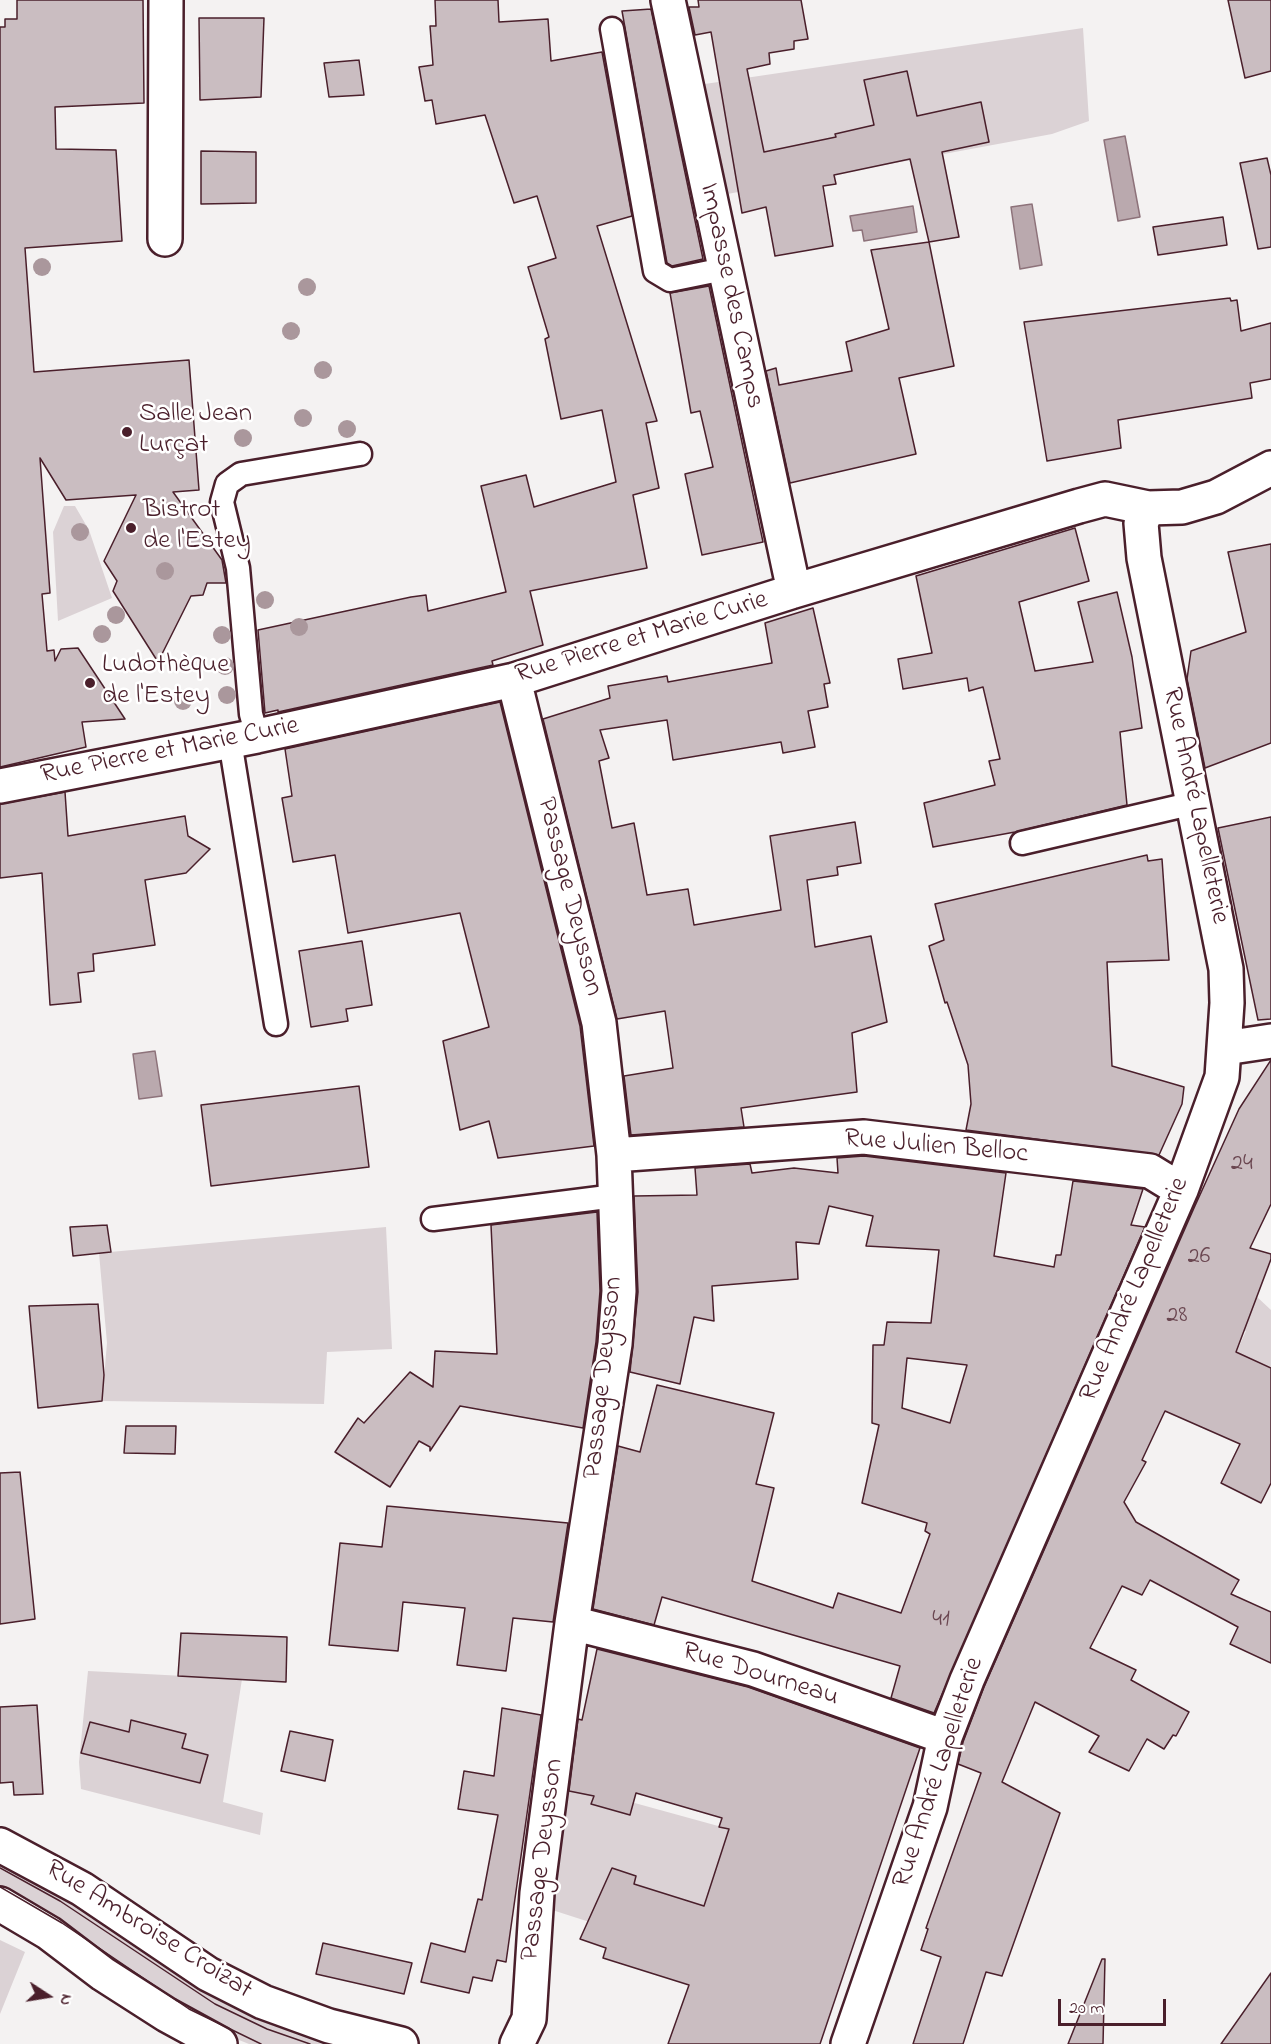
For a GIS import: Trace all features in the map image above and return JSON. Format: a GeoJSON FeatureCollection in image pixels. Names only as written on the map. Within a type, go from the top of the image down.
{"type":"FeatureCollection","features":[{"type":"Feature","properties":{"kind":"street"},"geometry":{"type":"LineString","coordinates":[[165,239],[166,0]]}},
{"type":"Feature","properties":{"kind":"street","name":"Impasse des Camps"},"geometry":{"type":"LineString","coordinates":[[668,0],[794,591]]}},
{"type":"Feature","properties":{"kind":"street","name":"Rue Pierre et Marie Curie"},"geometry":{"type":"LineString","coordinates":[[0,786],[244,738],[514,680],[794,591],[1105,499],[1148,508],[1182,507],[1216,497],[1271,468]]}},
{"type":"Feature","properties":{"kind":"street","name":"Rue André Lapelleterie"},"geometry":{"type":"LineString","coordinates":[[848,2044],[930,1807],[945,1737],[978,1652],[1180,1190],[1222,1077],[1225,1048],[1226,969],[1144,558],[1141,523],[1148,508]]}},
{"type":"Feature","properties":{"kind":"street","name":"Passage Deysson"},"geometry":{"type":"LineString","coordinates":[[514,680],[599,1023],[614,1155],[619,1291],[615,1344],[572,1623],[537,1893],[529,2019],[517,2044]]}},
{"type":"Feature","properties":{"kind":"street"},"geometry":{"type":"LineString","coordinates":[[1225,1048],[1271,1041]]}},
{"type":"Feature","properties":{"kind":"street","name":"Rue Julien Belloc"},"geometry":{"type":"LineString","coordinates":[[614,1155],[864,1137],[1150,1171],[1180,1190]]}},
{"type":"Feature","properties":{"kind":"street","name":"Rue Dourneau"},"geometry":{"type":"LineString","coordinates":[[572,1623],[753,1670],[945,1737]]}},
{"type":"Feature","properties":{"kind":"street","name":"Rue Ambroise Croizat"},"geometry":{"type":"LineString","coordinates":[[0,1845],[82,1889],[208,1974],[263,2002],[329,2026],[401,2044]]}},
{"type":"Feature","properties":{"kind":"street","name":"Rue Ambroise Croizat"},"geometry":{"type":"LineString","coordinates":[[0,1904],[49,1933],[103,1974],[167,2015],[220,2044]]}},
{"type":"Feature","properties":{"kind":"lane"},"geometry":{"type":"LineString","coordinates":[[612,29],[655,271],[670,280],[724,269]]}},
{"type":"Feature","properties":{"kind":"lane"},"geometry":{"type":"LineString","coordinates":[[276,1024],[244,738],[251,714],[238,568],[222,502],[227,484],[241,474],[360,454]]}},
{"type":"Feature","properties":{"kind":"lane"},"geometry":{"type":"LineString","coordinates":[[1022,843],[1194,803]]}},
{"type":"Feature","properties":{"kind":"lane"},"geometry":{"type":"LineString","coordinates":[[433,1219],[615,1197]]}},
{"type":"Feature","properties":{"kind":"shaded area"},"geometry":{"type":"Polygon","coordinates":[[[1083,28],[1089,121],[1052,134],[722,195],[698,85],[1083,28]]]}},
{"type":"Feature","properties":{"kind":"shaded area"},"geometry":{"type":"Polygon","coordinates":[[[1125,136],[1140,217],[1118,221],[1104,140],[1125,136]]]}},
{"type":"Feature","properties":{"kind":"shaded area"},"geometry":{"type":"Polygon","coordinates":[[[1032,204],[1042,265],[1020,269],[1011,207],[1032,204]]]}},
{"type":"Feature","properties":{"kind":"shaded area"},"geometry":{"type":"Polygon","coordinates":[[[913,206],[917,232],[864,241],[862,230],[853,231],[850,216],[913,206]]]}},
{"type":"Feature","properties":{"kind":"shaded area"},"geometry":{"type":"Polygon","coordinates":[[[64,506],[75,506],[89,530],[112,598],[58,621],[53,532],[64,506]]]}},
{"type":"Feature","properties":{"kind":"shaded area"},"geometry":{"type":"Polygon","coordinates":[[[155,1051],[162,1096],[139,1099],[133,1054],[155,1051]]]}},
{"type":"Feature","properties":{"kind":"shaded area"},"geometry":{"type":"Polygon","coordinates":[[[386,1227],[392,1349],[327,1352],[324,1404],[102,1401],[107,1343],[99,1253],[386,1227]]]}},
{"type":"Feature","properties":{"kind":"shaded area"},"geometry":{"type":"Polygon","coordinates":[[[1256,1296],[1271,1310],[1271,1460],[1241,1444],[1172,1414],[1177,1405],[1232,1362],[1246,1331],[1242,1330],[1256,1296]]]}},
{"type":"Feature","properties":{"kind":"shaded area"},"geometry":{"type":"Polygon","coordinates":[[[88,1671],[242,1679],[223,1802],[263,1813],[260,1835],[81,1789],[79,1762],[88,1671]]]}},
{"type":"Feature","properties":{"kind":"shaded area"},"geometry":{"type":"Polygon","coordinates":[[[562,1783],[878,1870],[801,1990],[546,1908],[562,1783]]]}},
{"type":"Feature","properties":{"kind":"shaded area"},"geometry":{"type":"Polygon","coordinates":[[[0,1857],[350,2044],[249,2044],[229,2036],[0,1894],[0,1857]]]}},
{"type":"Feature","properties":{"kind":"shaded area"},"geometry":{"type":"Polygon","coordinates":[[[0,1940],[25,1952],[0,2014],[0,1940]]]}},
{"type":"Feature","properties":{"kind":"building"},"geometry":{"type":"Polygon","coordinates":[[[17,0],[143,0],[144,103],[55,107],[56,149],[116,150],[122,241],[25,248],[34,372],[189,360],[199,490],[173,492],[222,560],[226,583],[207,583],[203,595],[191,596],[158,662],[113,591],[117,581],[104,561],[136,495],[66,500],[40,458],[50,593],[42,594],[47,651],[54,650],[55,661],[61,649],[78,648],[125,719],[82,722],[86,747],[0,767],[0,27],[5,27],[5,19],[17,19],[17,0]]]}},
{"type":"Feature","properties":{"kind":"building"},"geometry":{"type":"Polygon","coordinates":[[[435,0],[498,0],[499,22],[548,19],[551,61],[602,52],[632,216],[597,226],[657,421],[646,423],[659,488],[633,495],[647,568],[530,591],[543,645],[492,661],[493,665],[265,713],[258,630],[411,597],[426,595],[428,611],[506,592],[481,486],[526,475],[534,507],[616,482],[602,410],[561,419],[545,339],[549,337],[528,267],[556,258],[537,196],[514,203],[485,115],[436,124],[432,100],[425,101],[419,67],[433,65],[430,26],[436,26],[435,0]]]}},
{"type":"Feature","properties":{"kind":"building"},"geometry":{"type":"Polygon","coordinates":[[[698,0],[801,0],[808,39],[794,41],[794,49],[769,53],[770,64],[747,69],[764,152],[836,137],[835,134],[874,125],[864,80],[907,71],[917,116],[981,102],[989,142],[942,152],[959,237],[929,242],[910,159],[834,175],[836,184],[823,186],[833,246],[775,256],[766,207],[742,213],[711,32],[695,35],[689,7],[699,7],[698,0]]]}},
{"type":"Feature","properties":{"kind":"building"},"geometry":{"type":"Polygon","coordinates":[[[1228,0],[1271,0],[1271,71],[1245,78],[1228,0]]]}},
{"type":"Feature","properties":{"kind":"building"},"geometry":{"type":"Polygon","coordinates":[[[651,9],[703,259],[672,266],[667,263],[622,11],[651,9]]]}},
{"type":"Feature","properties":{"kind":"building"},"geometry":{"type":"Polygon","coordinates":[[[199,18],[264,18],[261,97],[200,100],[199,18]]]}},
{"type":"Feature","properties":{"kind":"building"},"geometry":{"type":"Polygon","coordinates":[[[359,60],[364,95],[329,97],[324,63],[359,60]]]}},
{"type":"Feature","properties":{"kind":"building"},"geometry":{"type":"Polygon","coordinates":[[[201,151],[256,152],[256,203],[201,204],[201,151]]]}},
{"type":"Feature","properties":{"kind":"building"},"geometry":{"type":"Polygon","coordinates":[[[1267,158],[1271,175],[1271,247],[1258,249],[1240,163],[1267,158]]]}},
{"type":"Feature","properties":{"kind":"building"},"geometry":{"type":"Polygon","coordinates":[[[1223,217],[1227,245],[1158,255],[1153,227],[1223,217]]]}},
{"type":"Feature","properties":{"kind":"building"},"geometry":{"type":"Polygon","coordinates":[[[929,242],[954,366],[899,378],[916,454],[790,483],[766,371],[776,368],[779,385],[852,371],[846,342],[889,329],[871,250],[929,242]]]}},
{"type":"Feature","properties":{"kind":"building"},"geometry":{"type":"Polygon","coordinates":[[[709,286],[763,542],[702,555],[685,474],[713,467],[700,411],[691,413],[670,293],[709,286]]]}},
{"type":"Feature","properties":{"kind":"building"},"geometry":{"type":"Polygon","coordinates":[[[1230,298],[1231,301],[1237,300],[1241,331],[1271,323],[1271,379],[1250,383],[1252,398],[1118,420],[1121,448],[1047,461],[1024,322],[1230,298]]]}},
{"type":"Feature","properties":{"kind":"building"},"geometry":{"type":"Polygon","coordinates":[[[1075,528],[1089,581],[1019,602],[1035,671],[1093,662],[1078,602],[1117,592],[1132,657],[1142,728],[1120,732],[1127,805],[1015,832],[933,847],[924,803],[995,785],[989,761],[1000,759],[983,687],[969,691],[967,678],[903,689],[898,659],[932,653],[916,576],[1075,528]]]}},
{"type":"Feature","properties":{"kind":"building"},"geometry":{"type":"Polygon","coordinates":[[[1271,544],[1271,743],[1205,768],[1187,679],[1191,651],[1246,632],[1228,552],[1271,544]]]}},
{"type":"Feature","properties":{"kind":"building"},"geometry":{"type":"Polygon","coordinates":[[[813,608],[830,683],[824,684],[828,707],[808,711],[815,747],[783,753],[781,742],[673,760],[667,720],[600,730],[609,758],[599,761],[612,828],[634,823],[647,895],[688,889],[694,925],[781,910],[770,836],[855,822],[861,863],[837,867],[838,875],[807,880],[815,947],[871,936],[887,1022],[852,1033],[857,1092],[741,1108],[744,1127],[631,1135],[624,1076],[673,1068],[665,1011],[617,1019],[543,719],[610,698],[608,686],[667,676],[668,682],[772,663],[765,623],[813,608]]]}},
{"type":"Feature","properties":{"kind":"building"},"geometry":{"type":"Polygon","coordinates":[[[500,702],[580,1026],[594,1146],[498,1158],[489,1121],[460,1130],[443,1041],[489,1027],[460,913],[348,933],[335,855],[293,862],[282,798],[292,796],[285,749],[500,702]]]}},
{"type":"Feature","properties":{"kind":"building"},"geometry":{"type":"Polygon","coordinates":[[[65,792],[68,836],[185,816],[188,836],[210,849],[186,873],[145,880],[155,945],[93,954],[94,971],[78,973],[81,1002],[50,1005],[42,873],[0,878],[0,804],[65,792]]]}},
{"type":"Feature","properties":{"kind":"building"},"geometry":{"type":"Polygon","coordinates":[[[1271,817],[1271,1019],[1258,1020],[1218,828],[1271,817]]]}},
{"type":"Feature","properties":{"kind":"building"},"geometry":{"type":"Polygon","coordinates":[[[1147,855],[1148,861],[1162,859],[1169,960],[1107,962],[1112,1066],[1184,1087],[1182,1104],[1159,1155],[966,1130],[971,1104],[968,1065],[947,1002],[945,1003],[929,946],[944,940],[935,904],[1147,855]]]}},
{"type":"Feature","properties":{"kind":"building"},"geometry":{"type":"Polygon","coordinates":[[[362,941],[372,1005],[346,1009],[348,1021],[311,1027],[299,951],[362,941]]]}},
{"type":"Feature","properties":{"kind":"building"},"geometry":{"type":"Polygon","coordinates":[[[1271,1060],[1271,1204],[1250,1248],[1271,1254],[1271,1259],[1236,1352],[1271,1368],[1271,1483],[1261,1503],[1221,1483],[1240,1444],[1165,1411],[1142,1460],[1146,1462],[1124,1502],[1136,1522],[1239,1580],[1231,1594],[1271,1612],[1271,1663],[1230,1644],[1238,1627],[1150,1580],[1142,1595],[1122,1586],[1090,1648],[1136,1670],[1131,1680],[1189,1712],[1176,1736],[1173,1735],[1164,1749],[1147,1739],[1129,1771],[1089,1752],[1099,1736],[1035,1702],[1002,1782],[1060,1813],[1002,1976],[986,1972],[963,2044],[913,2044],[941,1957],[921,1950],[928,1929],[926,1928],[981,1773],[958,1764],[963,1742],[984,1687],[1194,1208],[1239,1109],[1271,1060]]]}},
{"type":"Feature","properties":{"kind":"building"},"geometry":{"type":"Polygon","coordinates":[[[359,1086],[369,1167],[211,1186],[201,1105],[359,1086]]]}},
{"type":"Feature","properties":{"kind":"building"},"geometry":{"type":"Polygon","coordinates":[[[864,1156],[1006,1173],[994,1256],[1054,1267],[1056,1255],[1061,1255],[1073,1181],[1143,1189],[1131,1225],[1145,1227],[934,1713],[891,1698],[900,1666],[662,1597],[654,1625],[593,1609],[618,1446],[640,1452],[657,1385],[774,1413],[756,1484],[774,1488],[752,1581],[833,1608],[838,1593],[901,1613],[930,1534],[925,1531],[927,1523],[862,1503],[879,1425],[872,1423],[873,1345],[884,1345],[887,1322],[931,1323],[939,1250],[866,1246],[873,1216],[829,1206],[819,1244],[796,1242],[798,1279],[712,1286],[714,1321],[694,1317],[680,1384],[630,1372],[638,1292],[634,1196],[697,1195],[695,1168],[750,1164],[752,1173],[794,1168],[838,1173],[837,1158],[864,1156]],[[907,1358],[902,1408],[950,1423],[967,1365],[907,1358]]]}},
{"type":"Feature","properties":{"kind":"building"},"geometry":{"type":"Polygon","coordinates":[[[597,1212],[600,1291],[596,1342],[583,1428],[460,1406],[430,1451],[430,1447],[419,1441],[390,1487],[335,1452],[358,1418],[364,1423],[410,1372],[433,1387],[435,1351],[497,1354],[491,1225],[597,1212]]]}},
{"type":"Feature","properties":{"kind":"building"},"geometry":{"type":"Polygon","coordinates":[[[107,1225],[111,1252],[73,1256],[70,1227],[107,1225]]]}},
{"type":"Feature","properties":{"kind":"building"},"geometry":{"type":"Polygon","coordinates":[[[98,1304],[104,1375],[102,1401],[38,1408],[29,1306],[98,1304]]]}},
{"type":"Feature","properties":{"kind":"building"},"geometry":{"type":"Polygon","coordinates":[[[126,1426],[176,1426],[175,1454],[124,1453],[126,1426]]]}},
{"type":"Feature","properties":{"kind":"building"},"geometry":{"type":"Polygon","coordinates":[[[20,1472],[35,1619],[0,1624],[0,1473],[20,1472]]]}},
{"type":"Feature","properties":{"kind":"building"},"geometry":{"type":"Polygon","coordinates":[[[387,1506],[568,1523],[553,1622],[513,1618],[506,1671],[457,1665],[465,1608],[403,1602],[398,1651],[329,1645],[340,1543],[382,1547],[387,1506]]]}},
{"type":"Feature","properties":{"kind":"building"},"geometry":{"type":"Polygon","coordinates":[[[181,1633],[287,1637],[286,1682],[178,1676],[181,1633]]]}},
{"type":"Feature","properties":{"kind":"building"},"geometry":{"type":"Polygon","coordinates":[[[597,1649],[748,1687],[920,1748],[820,2044],[668,2044],[689,1985],[603,1958],[606,1948],[580,1939],[612,1868],[636,1876],[634,1884],[704,1906],[729,1829],[719,1827],[722,1818],[636,1793],[630,1815],[591,1804],[594,1796],[569,1791],[578,1719],[582,1720],[597,1649]]]}},
{"type":"Feature","properties":{"kind":"building"},"geometry":{"type":"Polygon","coordinates":[[[37,1705],[43,1794],[14,1795],[13,1782],[0,1783],[0,1707],[37,1705]]]}},
{"type":"Feature","properties":{"kind":"building"},"geometry":{"type":"Polygon","coordinates":[[[502,1708],[541,1715],[506,1962],[497,1960],[492,1981],[473,1977],[469,1993],[421,1982],[431,1943],[465,1952],[478,1899],[482,1900],[498,1815],[458,1809],[464,1771],[494,1776],[502,1708]]]}},
{"type":"Feature","properties":{"kind":"building"},"geometry":{"type":"Polygon","coordinates":[[[131,1720],[186,1734],[182,1748],[208,1755],[200,1783],[81,1753],[90,1722],[129,1732],[131,1720]]]}},
{"type":"Feature","properties":{"kind":"building"},"geometry":{"type":"Polygon","coordinates":[[[290,1731],[333,1740],[325,1781],[281,1771],[290,1731]]]}},
{"type":"Feature","properties":{"kind":"building"},"geometry":{"type":"Polygon","coordinates":[[[323,1943],[412,1963],[404,1994],[316,1974],[323,1943]]]}},
{"type":"Feature","properties":{"kind":"building"},"geometry":{"type":"Polygon","coordinates":[[[1102,1959],[1105,1959],[1103,2044],[1068,2044],[1102,1959]]]}},
{"type":"Feature","properties":{"kind":"building"},"geometry":{"type":"Polygon","coordinates":[[[1271,1973],[1271,2044],[1221,2044],[1271,1973]]]}},
{"type":"Feature","properties":{"kind":"tram line"},"geometry":{"type":"LineString","coordinates":[[0,1868],[60,1901],[215,2004],[267,2029],[310,2044]]}},
{"type":"Feature","properties":{"kind":"tram line"},"geometry":{"type":"LineString","coordinates":[[0,1887],[62,1923],[189,2009],[261,2044]]}},
{"type":"Feature","properties":{"kind":"place","name":"Salle Jean Lurçat"},"geometry":{"type":"Point","coordinates":[127,432]}},
{"type":"Feature","properties":{"kind":"place","name":"Bistrot de l'Estey"},"geometry":{"type":"Point","coordinates":[131,528]}},
{"type":"Feature","properties":{"kind":"place","name":"Ludothèque de l'Estey"},"geometry":{"type":"Point","coordinates":[90,683]}}]}
